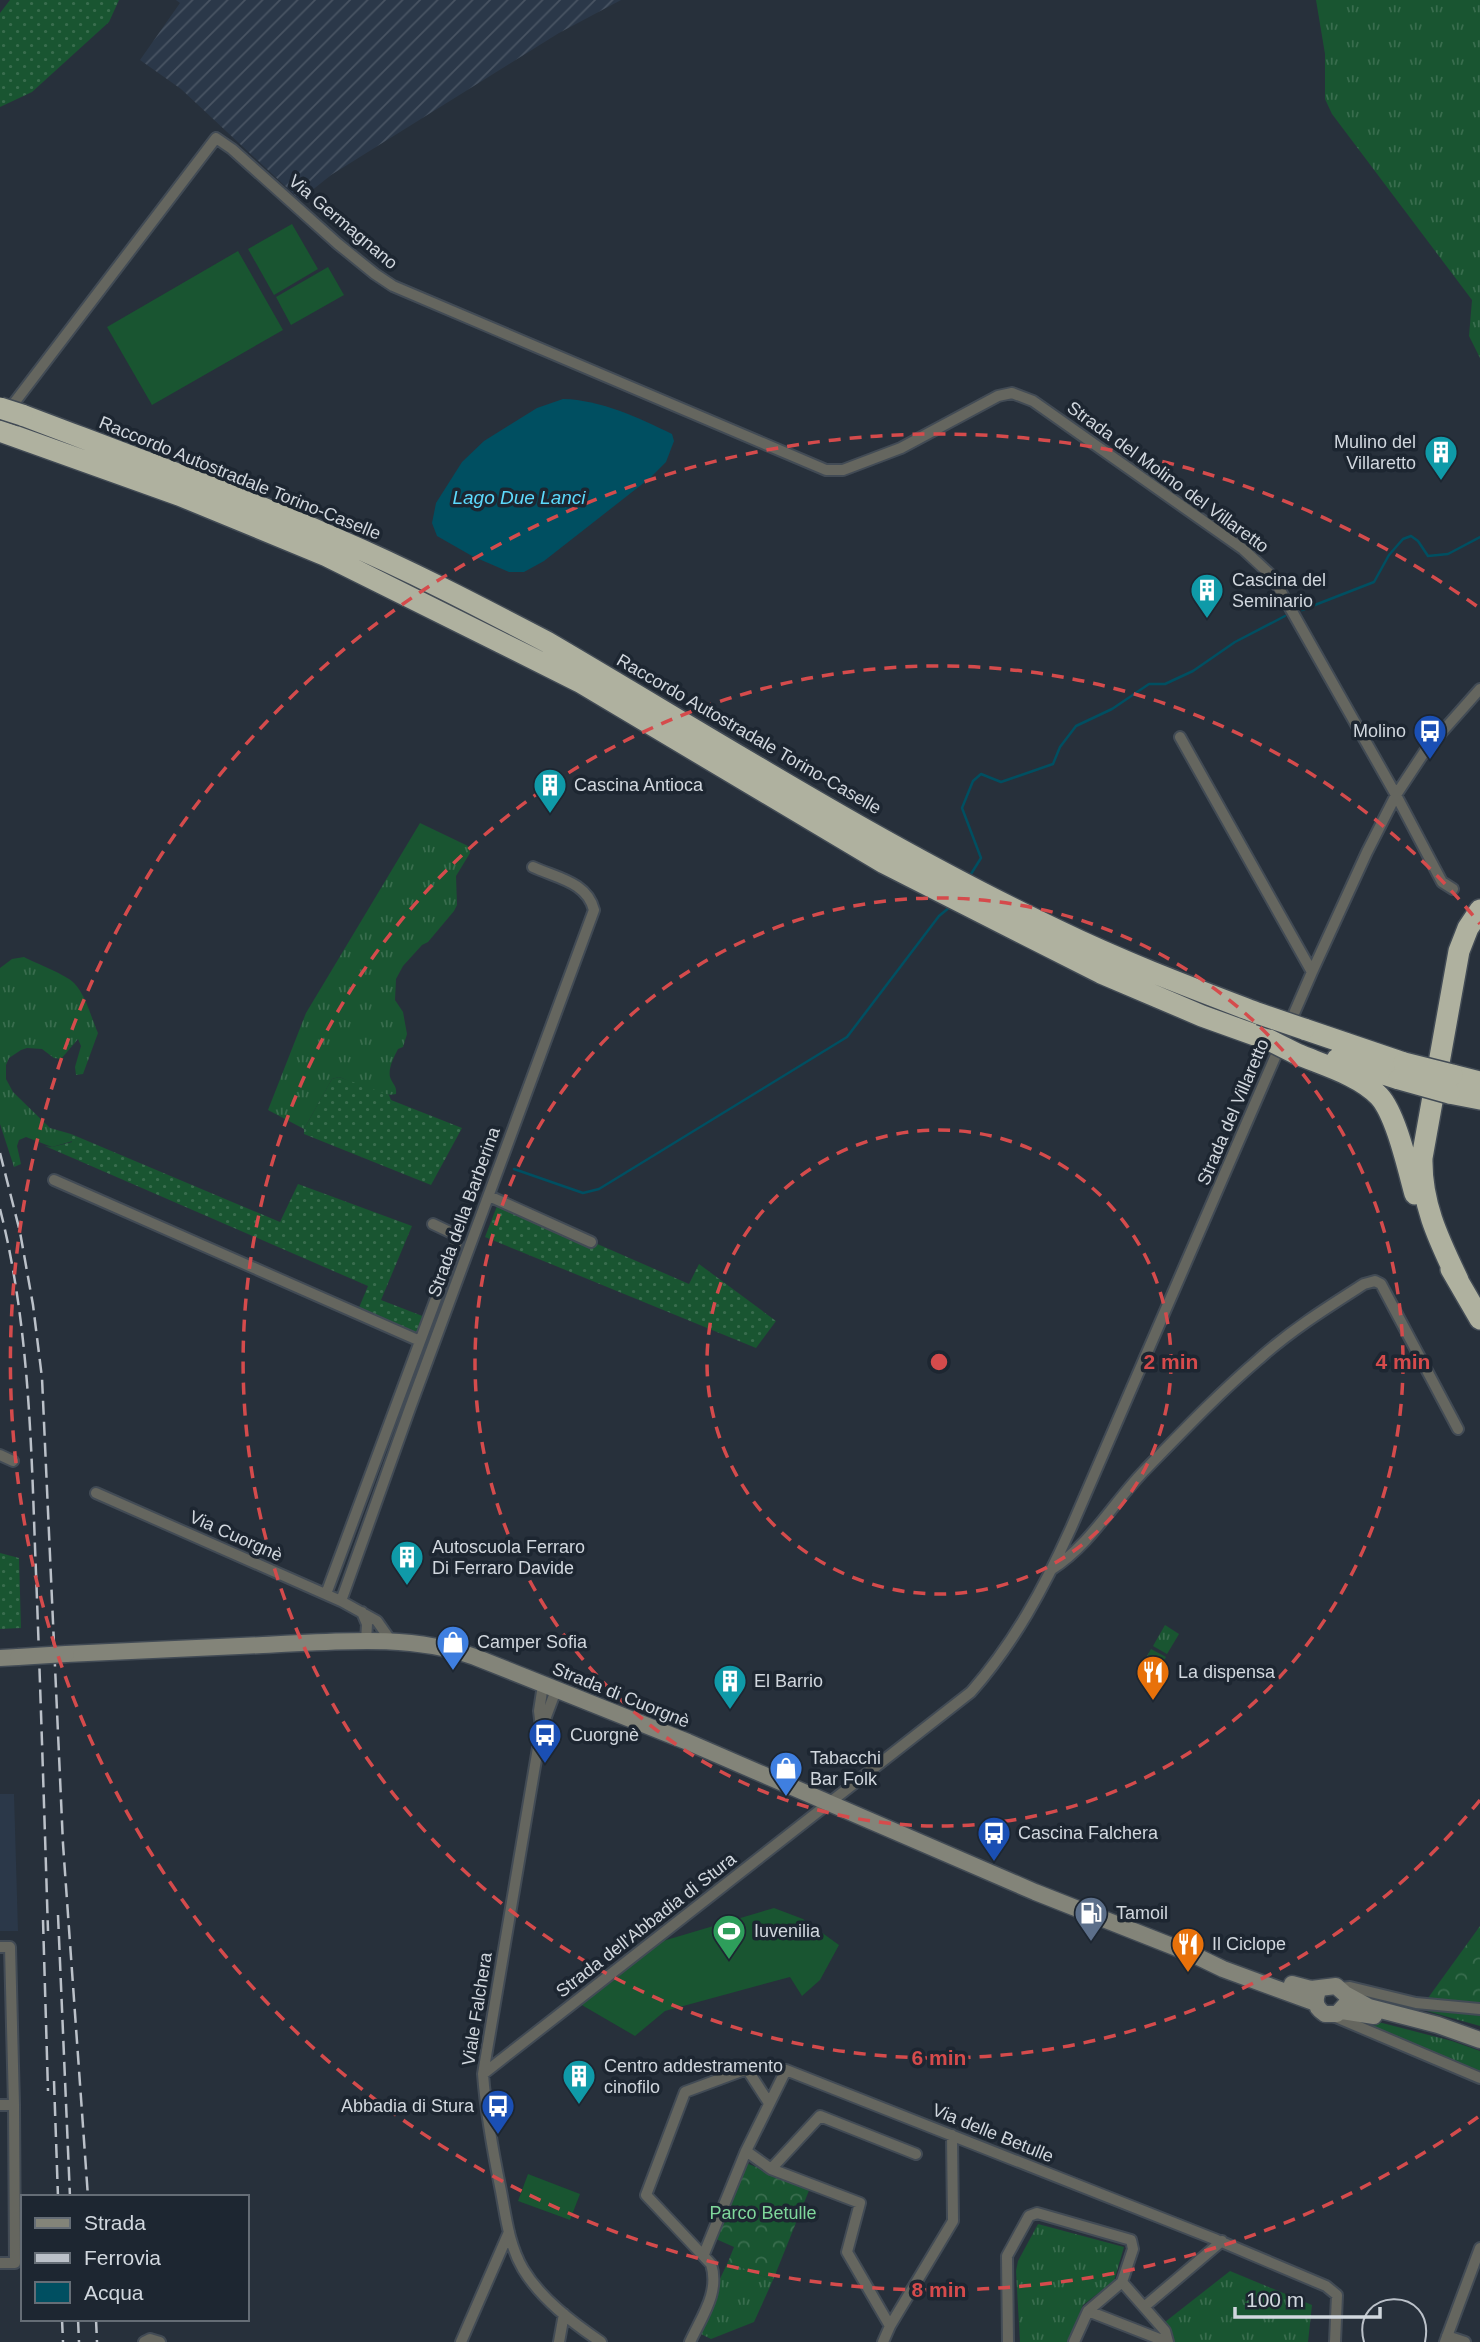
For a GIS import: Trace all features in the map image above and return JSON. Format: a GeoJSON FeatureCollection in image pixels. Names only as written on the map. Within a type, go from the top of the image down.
{"type":"FeatureCollection","features":[{"type":"Feature","properties":{"kind":"highway","name":"Raccordo Autostradale Torino-Caselle"},"geometry":{"type":"LineString","coordinates":[[0,408],[197,482],[339,540],[899,849],[1059,931],[1158,975],[1260,1029],[1300,1044],[1402,1071],[1465,1081],[1480,1099]]}},
{"type":"Feature","properties":{"kind":"highway","name":"Raccordo Autostradale Torino-Caselle"},"geometry":{"type":"LineString","coordinates":[[4,429],[179,495],[503,630]]}},
{"type":"Feature","properties":{"kind":"highway"},"geometry":{"type":"LineString","coordinates":[[1458,1280],[1429,1215],[1422,1179],[1422,1158],[1459,951],[1468,928],[1480,910]]}},
{"type":"Feature","properties":{"kind":"highway"},"geometry":{"type":"LineString","coordinates":[[1300,1044],[1380,1097],[1399,1140],[1424,1227],[1480,1319]]}},
{"type":"Feature","properties":{"kind":"main road","name":"Strada di Cuorgnè"},"geometry":{"type":"LineString","coordinates":[[0,1657],[366,1641],[391,1641],[450,1650],[688,1742],[1108,1922],[1192,1954],[1227,1962],[1301,1987],[1319,1996],[1330,1985],[1339,2002]]}},
{"type":"Feature","properties":{"kind":"main road"},"geometry":{"type":"LineString","coordinates":[[1319,1996],[1321,2012],[1339,2002],[1369,2007],[1438,2025],[1476,2039]]}},
{"type":"Feature","properties":{"kind":"street","name":"Via Germagnano"},"geometry":{"type":"LineString","coordinates":[[4,429],[216,138],[393,286],[826,470]]}},
{"type":"Feature","properties":{"kind":"street","name":"Strada del Molino del Villaretto"},"geometry":{"type":"LineString","coordinates":[[826,470],[843,470],[901,448],[998,396],[1012,393],[1033,401],[1243,549],[1272,576],[1396,795],[1441,882],[1454,889]]}},
{"type":"Feature","properties":{"kind":"street","name":"Strada del Villaretto"},"geometry":{"type":"LineString","coordinates":[[829,1804],[971,1692],[1028,1616],[1052,1569],[1367,852],[1396,795],[1425,751],[1480,689]]}},
{"type":"Feature","properties":{"kind":"street"},"geometry":{"type":"LineString","coordinates":[[1180,737],[1312,972]]}},
{"type":"Feature","properties":{"kind":"street","name":"Strada della Barberina"},"geometry":{"type":"LineString","coordinates":[[341,1601],[594,910],[591,897],[580,886],[533,867]]}},
{"type":"Feature","properties":{"kind":"street"},"geometry":{"type":"LineString","coordinates":[[54,1180],[420,1341]]}},
{"type":"Feature","properties":{"kind":"street"},"geometry":{"type":"LineString","coordinates":[[489,1196],[591,1242]]}},
{"type":"Feature","properties":{"kind":"street","name":"Strada della Barberina"},"geometry":{"type":"LineString","coordinates":[[326,1594],[457,1242],[454,1234],[433,1224]]}},
{"type":"Feature","properties":{"kind":"street","name":"Strada del Villaretto"},"geometry":{"type":"LineString","coordinates":[[1052,1569],[1068,1559],[1132,1484],[1250,1367],[1302,1324],[1364,1284],[1375,1281],[1381,1284],[1458,1429]]}},
{"type":"Feature","properties":{"kind":"street"},"geometry":{"type":"LineString","coordinates":[[0,1455],[13,1461]]}},
{"type":"Feature","properties":{"kind":"street","name":"Via Cuorgnè"},"geometry":{"type":"LineString","coordinates":[[96,1493],[341,1601],[381,1625],[391,1641]]}},
{"type":"Feature","properties":{"kind":"street"},"geometry":{"type":"LineString","coordinates":[[362,1612],[367,1624],[366,1641]]}},
{"type":"Feature","properties":{"kind":"street","name":"Viale Falchera"},"geometry":{"type":"LineString","coordinates":[[549,1688],[483,2074],[485,2102],[509,2232],[524,2269],[540,2291],[564,2314],[601,2342]]}},
{"type":"Feature","properties":{"kind":"street","name":"Strada dell'Abbadia di Stura"},"geometry":{"type":"LineString","coordinates":[[483,2074],[829,1804]]}},
{"type":"Feature","properties":{"kind":"street"},"geometry":{"type":"LineString","coordinates":[[0,1947],[10,1947],[15,2263],[0,2263]]}},
{"type":"Feature","properties":{"kind":"street"},"geometry":{"type":"LineString","coordinates":[[1480,2009],[1416,2003],[1350,1987],[1339,2002],[1480,2078]]}},
{"type":"Feature","properties":{"kind":"street"},"geometry":{"type":"LineString","coordinates":[[690,2342],[713,2292],[715,2278],[711,2264],[646,2195],[685,2092],[747,2069],[769,2104]]}},
{"type":"Feature","properties":{"kind":"street","name":"Via delle Betulle"},"geometry":{"type":"LineString","coordinates":[[704,2254],[746,2151],[786,2070],[1222,2242],[1326,2286],[1337,2294],[1335,2342]]}},
{"type":"Feature","properties":{"kind":"street"},"geometry":{"type":"LineString","coordinates":[[0,2105],[14,2105]]}},
{"type":"Feature","properties":{"kind":"street"},"geometry":{"type":"LineString","coordinates":[[771,2169],[820,2116],[916,2154]]}},
{"type":"Feature","properties":{"kind":"street"},"geometry":{"type":"LineString","coordinates":[[885,2341],[890,2326],[953,2221],[952,2135]]}},
{"type":"Feature","properties":{"kind":"street"},"geometry":{"type":"LineString","coordinates":[[746,2151],[771,2169],[860,2203],[847,2252],[890,2326]]}},
{"type":"Feature","properties":{"kind":"street"},"geometry":{"type":"LineString","coordinates":[[1008,2342],[1007,2256],[1029,2216],[1037,2213],[1131,2240],[1133,2249],[1122,2282],[1088,2311],[1074,2342]]}},
{"type":"Feature","properties":{"kind":"street"},"geometry":{"type":"LineString","coordinates":[[461,2342],[509,2232]]}},
{"type":"Feature","properties":{"kind":"street"},"geometry":{"type":"LineString","coordinates":[[1144,2307],[1222,2242]]}},
{"type":"Feature","properties":{"kind":"street"},"geometry":{"type":"LineString","coordinates":[[1465,2342],[1446,2339],[1480,2248]]}},
{"type":"Feature","properties":{"kind":"street"},"geometry":{"type":"LineString","coordinates":[[1122,2282],[1165,2331],[1168,2342]]}},
{"type":"Feature","properties":{"kind":"street"},"geometry":{"type":"LineString","coordinates":[[1088,2311],[1168,2342]]}},
{"type":"Feature","properties":{"kind":"street"},"geometry":{"type":"LineString","coordinates":[[559,2342],[564,2314]]}},
{"type":"Feature","properties":{"kind":"street"},"geometry":{"type":"LineString","coordinates":[[144,2342],[150,2339],[160,2342]]}},
{"type":"Feature","properties":{"kind":"shaded area"},"geometry":{"type":"Polygon","coordinates":[[[176,0],[621,0],[559,33],[331,175],[300,200],[181,89],[140,60],[180,3],[176,0]]]}},
{"type":"Feature","properties":{"kind":"shaded area"},"geometry":{"type":"Polygon","coordinates":[[[0,1794],[14,1794],[18,1931],[0,1931],[0,1794]]]}},
{"type":"Feature","properties":{"kind":"green space"},"geometry":{"type":"Polygon","coordinates":[[[10,0],[119,0],[109,22],[32,92],[0,107],[0,13],[10,0]]]}},
{"type":"Feature","properties":{"kind":"green space"},"geometry":{"type":"Polygon","coordinates":[[[1316,0],[1480,0],[1480,358],[1469,336],[1472,300],[1332,114],[1325,99],[1325,54],[1316,0]]]}},
{"type":"Feature","properties":{"kind":"green space"},"geometry":{"type":"Polygon","coordinates":[[[292,224],[318,269],[274,295],[248,249],[292,224]]]}},
{"type":"Feature","properties":{"kind":"green space"},"geometry":{"type":"Polygon","coordinates":[[[238,251],[283,330],[152,405],[107,327],[238,251]]]}},
{"type":"Feature","properties":{"kind":"green space"},"geometry":{"type":"Polygon","coordinates":[[[328,267],[344,295],[291,325],[276,297],[328,267]]]}},
{"type":"Feature","properties":{"kind":"green space"},"geometry":{"type":"Polygon","coordinates":[[[420,823],[468,846],[470,853],[456,876],[457,905],[454,911],[403,966],[396,979],[395,1000],[403,1012],[407,1034],[390,1070],[396,1094],[374,1092],[339,1077],[332,1079],[304,1129],[268,1110],[306,1013],[420,823]]]}},
{"type":"Feature","properties":{"kind":"green space"},"geometry":{"type":"Polygon","coordinates":[[[24,957],[74,983],[85,1001],[98,1033],[83,1074],[76,1075],[75,1067],[81,1046],[78,1039],[61,1059],[54,1058],[42,1049],[27,1048],[9,1058],[6,1079],[13,1092],[50,1128],[71,1134],[73,1141],[52,1147],[26,1137],[19,1140],[17,1146],[21,1164],[14,1167],[0,1124],[0,968],[12,959],[24,957]]]}},
{"type":"Feature","properties":{"kind":"green space"},"geometry":{"type":"Polygon","coordinates":[[[339,1077],[389,1095],[391,1100],[462,1128],[431,1185],[304,1134],[304,1129],[332,1079],[339,1077]]]}},
{"type":"Feature","properties":{"kind":"green space"},"geometry":{"type":"Polygon","coordinates":[[[71,1134],[280,1222],[298,1184],[412,1226],[381,1300],[425,1317],[419,1334],[358,1310],[368,1286],[45,1146],[72,1142],[71,1134]]]}},
{"type":"Feature","properties":{"kind":"green space"},"geometry":{"type":"Polygon","coordinates":[[[499,1201],[689,1284],[699,1264],[776,1321],[756,1348],[485,1237],[499,1201]]]}},
{"type":"Feature","properties":{"kind":"green space"},"geometry":{"type":"Polygon","coordinates":[[[0,1553],[19,1558],[21,1628],[0,1629],[0,1553]]]}},
{"type":"Feature","properties":{"kind":"green space"},"geometry":{"type":"Polygon","coordinates":[[[1165,1625],[1179,1634],[1167,1654],[1153,1646],[1165,1625]]]}},
{"type":"Feature","properties":{"kind":"green space"},"geometry":{"type":"Polygon","coordinates":[[[1151,1649],[1166,1657],[1153,1679],[1139,1671],[1151,1649]]]}},
{"type":"Feature","properties":{"kind":"green space","name":"Iuvenilia"},"geometry":{"type":"Polygon","coordinates":[[[774,1908],[803,1919],[839,1945],[820,1980],[802,1996],[790,1977],[665,2011],[635,2036],[580,2004],[646,1946],[774,1908]]]}},
{"type":"Feature","properties":{"kind":"green space"},"geometry":{"type":"Polygon","coordinates":[[[1480,1926],[1480,2005],[1428,1998],[1480,1926]]]}},
{"type":"Feature","properties":{"kind":"green space"},"geometry":{"type":"Polygon","coordinates":[[[1427,2011],[1480,2014],[1480,2026],[1427,2011]]]}},
{"type":"Feature","properties":{"kind":"green space"},"geometry":{"type":"Polygon","coordinates":[[[1363,2018],[1480,2051],[1480,2071],[1353,2020],[1363,2018]]]}},
{"type":"Feature","properties":{"kind":"green space","name":"Parco Betulle"},"geometry":{"type":"Polygon","coordinates":[[[746,2163],[810,2188],[773,2280],[728,2262],[734,2247],[716,2239],[746,2163]]]}},
{"type":"Feature","properties":{"kind":"green space"},"geometry":{"type":"Polygon","coordinates":[[[528,2174],[580,2194],[570,2220],[518,2201],[528,2174]]]}},
{"type":"Feature","properties":{"kind":"green space"},"geometry":{"type":"Polygon","coordinates":[[[1038,2224],[1124,2247],[1114,2281],[1083,2305],[1069,2342],[1020,2342],[1016,2271],[1018,2261],[1038,2224]]]}},
{"type":"Feature","properties":{"kind":"green space"},"geometry":{"type":"Polygon","coordinates":[[[728,2262],[773,2280],[754,2322],[711,2339],[695,2331],[728,2262]]]}},
{"type":"Feature","properties":{"kind":"green space"},"geometry":{"type":"Polygon","coordinates":[[[1230,2271],[1312,2305],[1308,2342],[1175,2342],[1165,2322],[1230,2271]]]}},
{"type":"Feature","properties":{"kind":"water","name":"Lago Due Lanci"},"geometry":{"type":"Polygon","coordinates":[[[563,399],[605,406],[672,434],[674,441],[666,462],[650,478],[544,561],[524,572],[509,572],[472,556],[437,536],[432,523],[436,503],[462,462],[484,441],[537,408],[563,399]]]}},
{"type":"Feature","properties":{"kind":"waterway"},"geometry":{"type":"LineString","coordinates":[[1302,610],[1374,582],[1389,555],[1403,539],[1411,536],[1428,556],[1448,554],[1480,537]]}},
{"type":"Feature","properties":{"kind":"waterway"},"geometry":{"type":"LineString","coordinates":[[971,874],[981,858],[962,808],[973,781],[981,774],[1001,782],[1053,764],[1060,747],[1076,726],[1112,709],[1149,684],[1165,684],[1193,671],[1235,642],[1285,616]]}},
{"type":"Feature","properties":{"kind":"waterway"},"geometry":{"type":"LineString","coordinates":[[514,1169],[583,1193],[599,1189],[847,1037],[939,916],[950,907]]}},
{"type":"Feature","properties":{"kind":"tram line"},"geometry":{"type":"LineString","coordinates":[[1364,2342],[1363,2324],[1369,2310],[1380,2302],[1393,2299],[1407,2302],[1418,2309],[1425,2323],[1425,2342]]}},
{"type":"Feature","properties":{"kind":"railway"},"geometry":{"type":"LineString","coordinates":[[0,1153],[20,1232],[42,1378],[63,1844],[88,2195]]}},
{"type":"Feature","properties":{"kind":"railway"},"geometry":{"type":"LineString","coordinates":[[0,1209],[17,1292],[30,1420],[48,1931]]}},
{"type":"Feature","properties":{"kind":"railway"},"geometry":{"type":"LineString","coordinates":[[58,1915],[70,2195]]}},
{"type":"Feature","properties":{"kind":"railway"},"geometry":{"type":"LineString","coordinates":[[43,1920],[48,2091]]}},
{"type":"Feature","properties":{"kind":"railway"},"geometry":{"type":"LineString","coordinates":[[54,2081],[58,2195]]}},
{"type":"Feature","properties":{"kind":"railway"},"geometry":{"type":"LineString","coordinates":[[62,2321],[63,2342]]}},
{"type":"Feature","properties":{"kind":"railway"},"geometry":{"type":"LineString","coordinates":[[78,2321],[79,2342]]}},
{"type":"Feature","properties":{"kind":"railway"},"geometry":{"type":"LineString","coordinates":[[96,2321],[97,2342]]}},
{"type":"Feature","properties":{"kind":"place","name":"Mulino del Villaretto"},"geometry":{"type":"Point","coordinates":[1441,482]}},
{"type":"Feature","properties":{"kind":"place","name":"Cascina del Seminario"},"geometry":{"type":"Point","coordinates":[1207,620]}},
{"type":"Feature","properties":{"kind":"place","name":"Molino"},"geometry":{"type":"Point","coordinates":[1430,761]}},
{"type":"Feature","properties":{"kind":"place","name":"Cascina Antioca"},"geometry":{"type":"Point","coordinates":[550,815]}},
{"type":"Feature","properties":{"kind":"place","name":"Autoscuola Ferraro Di Ferraro Davide"},"geometry":{"type":"Point","coordinates":[407,1587]}},
{"type":"Feature","properties":{"kind":"place","name":"Camper Sofia"},"geometry":{"type":"Point","coordinates":[453,1672]}},
{"type":"Feature","properties":{"kind":"place","name":"La dispensa"},"geometry":{"type":"Point","coordinates":[1153,1702]}},
{"type":"Feature","properties":{"kind":"place","name":"El Barrio"},"geometry":{"type":"Point","coordinates":[730,1711]}},
{"type":"Feature","properties":{"kind":"place","name":"Cuorgnè"},"geometry":{"type":"Point","coordinates":[545,1765]}},
{"type":"Feature","properties":{"kind":"place","name":"Tabacchi Bar Folk"},"geometry":{"type":"Point","coordinates":[786,1798]}},
{"type":"Feature","properties":{"kind":"place","name":"Cascina Falchera"},"geometry":{"type":"Point","coordinates":[994,1863]}},
{"type":"Feature","properties":{"kind":"place","name":"Tamoil"},"geometry":{"type":"Point","coordinates":[1091,1943]}},
{"type":"Feature","properties":{"kind":"place","name":"Iuvenilia"},"geometry":{"type":"Point","coordinates":[729,1961]}},
{"type":"Feature","properties":{"kind":"place","name":"Il Ciclope"},"geometry":{"type":"Point","coordinates":[1188,1974]}},
{"type":"Feature","properties":{"kind":"place","name":"Centro addestramento cinofilo"},"geometry":{"type":"Point","coordinates":[579,2106]}},
{"type":"Feature","properties":{"kind":"place","name":"Abbadia di Stura"},"geometry":{"type":"Point","coordinates":[498,2136]}}]}
